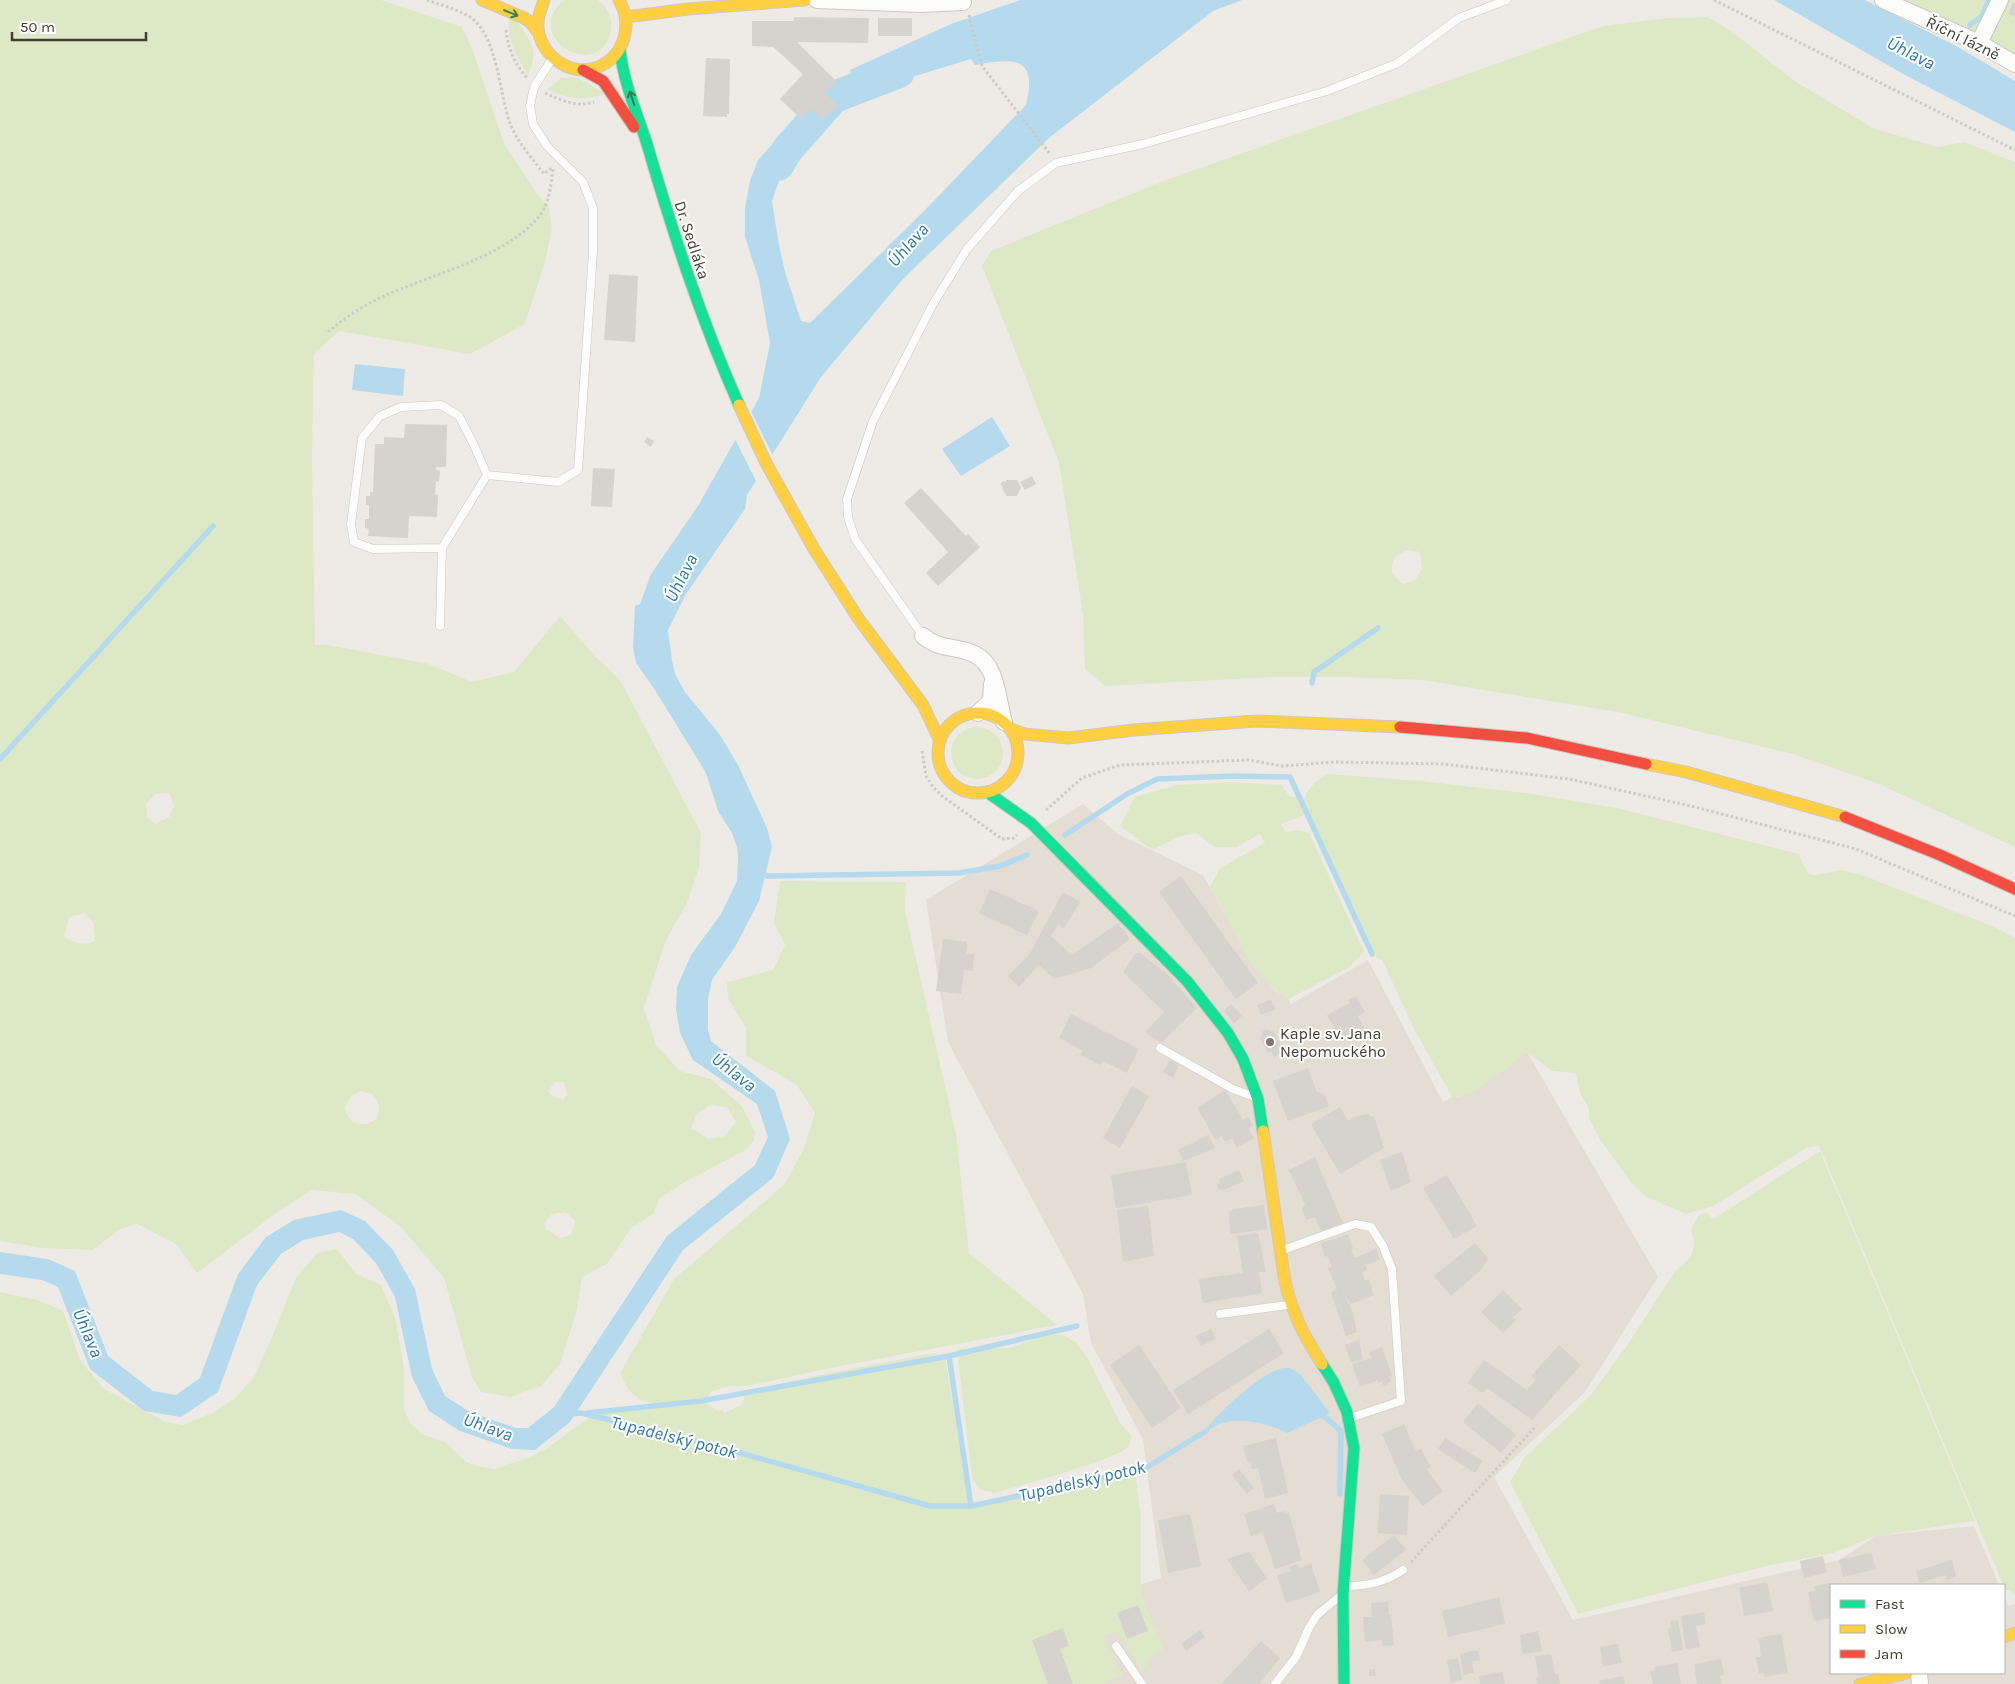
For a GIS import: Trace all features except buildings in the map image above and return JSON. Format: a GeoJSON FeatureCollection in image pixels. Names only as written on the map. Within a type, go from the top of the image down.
{"type":"FeatureCollection","features":[{"type":"Feature","properties":{"kind":"main road"},"geometry":{"type":"LineString","coordinates":[[482,0],[524,18],[537,31]]}},
{"type":"Feature","properties":{"kind":"main road"},"geometry":{"type":"LineString","coordinates":[[544,0],[539,10],[537,31],[540,42],[552,59]]}},
{"type":"Feature","properties":{"kind":"main road"},"geometry":{"type":"LineString","coordinates":[[619,0],[626,17],[688,9],[805,0]]}},
{"type":"Feature","properties":{"kind":"main road","name":"Dr. Sedláka"},"geometry":{"type":"LineString","coordinates":[[626,17],[627,28],[620,49],[622,68],[634,101],[645,145],[675,240],[712,343],[738,404],[766,463],[814,549],[858,618],[923,705],[940,741]]}},
{"type":"Feature","properties":{"kind":"main road"},"geometry":{"type":"LineString","coordinates":[[583,70],[604,64],[620,49]]}},
{"type":"Feature","properties":{"kind":"main road","name":"Dr. Sedláka"},"geometry":{"type":"LineString","coordinates":[[552,59],[572,69],[583,70],[603,81],[645,145]]}},
{"type":"Feature","properties":{"kind":"main road"},"geometry":{"type":"LineString","coordinates":[[923,705],[958,718]]}},
{"type":"Feature","properties":{"kind":"main road"},"geometry":{"type":"LineString","coordinates":[[1030,753],[1017,764],[1009,779],[999,787],[987,792],[978,793],[960,788],[946,776],[939,759],[940,741],[949,726],[958,718],[978,713],[997,718],[1007,726],[1025,734],[1068,738],[1134,730],[1257,721],[1391,726],[1528,738],[1686,772],[1848,818],[1940,855],[2015,889]]}},
{"type":"Feature","properties":{"kind":"main road"},"geometry":{"type":"LineString","coordinates":[[1007,726],[1017,746],[1017,764]]}},
{"type":"Feature","properties":{"kind":"main road"},"geometry":{"type":"LineString","coordinates":[[1044,747],[1068,738]]}},
{"type":"Feature","properties":{"kind":"main road"},"geometry":{"type":"LineString","coordinates":[[1009,779],[1012,793],[1031,823]]}},
{"type":"Feature","properties":{"kind":"main road"},"geometry":{"type":"LineString","coordinates":[[987,792],[1031,823],[1187,981],[1228,1034],[1243,1059],[1258,1099],[1263,1124],[1290,1304],[1298,1325],[1339,1390],[1350,1418],[1354,1448],[1343,1590],[1344,1684]]}},
{"type":"Feature","properties":{"kind":"main road"},"geometry":{"type":"LineString","coordinates":[[1860,1684],[1903,1674]]}},
{"type":"Feature","properties":{"kind":"street"},"geometry":{"type":"LineString","coordinates":[[817,0],[921,4],[966,9]]}},
{"type":"Feature","properties":{"kind":"street","name":"Říční lázně"},"geometry":{"type":"LineString","coordinates":[[1883,0],[1978,43],[2015,64]]}},
{"type":"Feature","properties":{"kind":"street"},"geometry":{"type":"LineString","coordinates":[[1978,43],[2000,0]]}},
{"type":"Feature","properties":{"kind":"street"},"geometry":{"type":"LineString","coordinates":[[923,636],[932,644],[965,650],[978,656],[990,666],[1007,726]]}},
{"type":"Feature","properties":{"kind":"street"},"geometry":{"type":"LineString","coordinates":[[978,713],[991,701],[992,675]]}},
{"type":"Feature","properties":{"kind":"lane"},"geometry":{"type":"LineString","coordinates":[[923,636],[855,539],[848,518],[847,499],[873,421],[933,304],[967,249],[1018,191],[1056,163],[1142,144],[1327,91],[1398,62],[1459,18],[1506,0]]}},
{"type":"Feature","properties":{"kind":"lane"},"geometry":{"type":"LineString","coordinates":[[487,475],[558,482],[578,470],[593,252],[593,208],[583,182],[547,146],[533,124],[530,106],[534,87],[552,59]]}},
{"type":"Feature","properties":{"kind":"lane"},"geometry":{"type":"LineString","coordinates":[[442,548],[374,549],[354,542],[351,524],[362,438],[380,416],[401,407],[442,406],[459,416],[487,475]]}},
{"type":"Feature","properties":{"kind":"lane"},"geometry":{"type":"LineString","coordinates":[[440,626],[442,548],[487,475]]}},
{"type":"Feature","properties":{"kind":"lane"},"geometry":{"type":"LineString","coordinates":[[1160,1048],[1233,1089],[1258,1099]]}},
{"type":"Feature","properties":{"kind":"lane"},"geometry":{"type":"LineString","coordinates":[[1281,1250],[1355,1224],[1371,1227],[1383,1246],[1392,1269],[1401,1401],[1350,1418]]}},
{"type":"Feature","properties":{"kind":"lane"},"geometry":{"type":"LineString","coordinates":[[1220,1314],[1290,1304]]}},
{"type":"Feature","properties":{"kind":"lane"},"geometry":{"type":"LineString","coordinates":[[1275,1684],[1296,1657],[1317,1614],[1343,1590],[1390,1579],[1403,1570]]}},
{"type":"Feature","properties":{"kind":"lane"},"geometry":{"type":"LineString","coordinates":[[1116,1646],[1142,1684]]}},
{"type":"Feature","properties":{"kind":"path"},"geometry":{"type":"LineString","coordinates":[[427,0],[471,18],[488,39],[510,123],[522,145],[544,174],[561,161]]}},
{"type":"Feature","properties":{"kind":"path"},"geometry":{"type":"LineString","coordinates":[[1714,0],[2015,150]]}},
{"type":"Feature","properties":{"kind":"path"},"geometry":{"type":"LineString","coordinates":[[966,9],[982,66],[1046,149]]}},
{"type":"Feature","properties":{"kind":"path"},"geometry":{"type":"LineString","coordinates":[[507,11],[505,20],[507,44],[517,66],[534,87],[567,103],[588,104],[596,102]]}},
{"type":"Feature","properties":{"kind":"path"},"geometry":{"type":"LineString","coordinates":[[328,332],[350,314],[382,297],[485,255],[526,231],[541,214],[548,200],[553,167]]}},
{"type":"Feature","properties":{"kind":"path"},"geometry":{"type":"LineString","coordinates":[[922,745],[923,766],[926,776],[933,787],[942,796],[1002,839],[1014,838],[1082,778],[1120,765],[1248,760],[1282,766],[1335,762],[1444,764],[1569,779],[1691,806],[1856,849],[2015,916]]}},
{"type":"Feature","properties":{"kind":"path"},"geometry":{"type":"LineString","coordinates":[[1403,1570],[1534,1428]]}},
{"type":"Feature","properties":{"kind":"shaded area"},"geometry":{"type":"Polygon","coordinates":[[[1083,804],[1118,834],[1203,875],[1254,966],[1274,990],[1288,999],[1291,1004],[1368,960],[1443,1102],[1479,1088],[1527,1052],[1658,1277],[1585,1392],[1494,1477],[1573,1620],[1839,1560],[1876,1536],[1974,1526],[1999,1584],[1830,1584],[1830,1674],[2005,1674],[2005,1599],[2008,1606],[2015,1604],[2015,1684],[1015,1684],[997,1633],[1161,1578],[1143,1439],[1091,1343],[1083,1294],[948,1042],[926,900],[1083,804]]]}},
{"type":"Feature","properties":{"kind":"green space"},"geometry":{"type":"Polygon","coordinates":[[[0,0],[381,0],[462,27],[473,51],[504,143],[535,191],[549,207],[552,229],[545,262],[525,324],[470,354],[339,331],[314,354],[312,456],[315,645],[323,644],[429,664],[472,682],[514,672],[560,616],[595,656],[620,680],[701,833],[699,868],[687,903],[666,940],[644,1008],[656,1045],[680,1071],[711,1079],[742,1106],[755,1132],[754,1141],[744,1151],[685,1182],[660,1198],[653,1214],[631,1228],[607,1264],[582,1277],[577,1310],[560,1364],[541,1386],[511,1397],[481,1392],[472,1377],[444,1278],[400,1226],[355,1194],[312,1190],[280,1210],[197,1273],[176,1244],[137,1224],[120,1229],[93,1250],[43,1248],[0,1241],[0,0]],[[169,793],[155,794],[146,804],[147,816],[155,824],[169,817],[174,806],[169,793]],[[84,913],[69,917],[64,937],[79,943],[95,941],[93,922],[84,913]],[[555,1082],[548,1091],[552,1096],[563,1100],[567,1094],[564,1082],[555,1082]],[[361,1091],[351,1096],[345,1107],[346,1113],[352,1121],[365,1124],[375,1120],[379,1106],[372,1094],[361,1091]],[[710,1105],[697,1114],[691,1128],[708,1139],[725,1136],[736,1122],[727,1107],[710,1105]],[[566,1212],[552,1214],[544,1224],[546,1229],[560,1238],[571,1235],[575,1221],[566,1212]]]}},
{"type":"Feature","properties":{"kind":"green space"},"geometry":{"type":"Polygon","coordinates":[[[564,0],[598,0],[605,6],[610,18],[611,31],[604,46],[593,54],[579,54],[566,49],[556,40],[551,28],[553,14],[564,0]]]}},
{"type":"Feature","properties":{"kind":"green space"},"geometry":{"type":"Polygon","coordinates":[[[1883,0],[2015,0],[2015,64],[1883,0]]]}},
{"type":"Feature","properties":{"kind":"green space"},"geometry":{"type":"Polygon","coordinates":[[[509,17],[520,26],[532,46],[534,56],[528,75],[513,48],[509,33],[509,17]]]}},
{"type":"Feature","properties":{"kind":"green space"},"geometry":{"type":"Polygon","coordinates":[[[1708,17],[1731,31],[1796,82],[1875,129],[1938,147],[1964,142],[2015,162],[2015,847],[1879,784],[1793,754],[1618,712],[1422,680],[1274,677],[1105,686],[1085,669],[1083,615],[1059,463],[982,266],[991,251],[1166,180],[1603,26],[1667,18],[1708,17]],[[1407,550],[1393,561],[1392,574],[1403,584],[1415,580],[1422,569],[1420,552],[1407,550]]]}},
{"type":"Feature","properties":{"kind":"green space"},"geometry":{"type":"Polygon","coordinates":[[[576,77],[606,94],[590,98],[576,98],[547,90],[561,78],[576,77]]]}},
{"type":"Feature","properties":{"kind":"green space"},"geometry":{"type":"Polygon","coordinates":[[[977,727],[987,729],[995,735],[1001,743],[1003,753],[1001,763],[995,771],[987,777],[977,779],[967,777],[959,771],[953,763],[951,753],[953,743],[959,735],[967,729],[977,727]]]}},
{"type":"Feature","properties":{"kind":"green space"},"geometry":{"type":"Polygon","coordinates":[[[1328,774],[1421,781],[1527,793],[1617,808],[1799,854],[1808,874],[1815,875],[1842,870],[1862,875],[1992,926],[2015,938],[2015,1594],[2005,1589],[2005,1584],[2003,1584],[1819,1145],[1806,1148],[1713,1206],[1686,1214],[1645,1196],[1630,1181],[1599,1138],[1589,1118],[1589,1109],[1580,1093],[1576,1073],[1552,1071],[1527,1052],[1481,1087],[1470,1093],[1452,1097],[1414,1029],[1382,960],[1377,959],[1309,813],[1281,824],[1286,832],[1299,830],[1309,833],[1364,952],[1348,968],[1288,999],[1262,977],[1252,963],[1210,887],[1220,868],[1265,843],[1260,834],[1237,847],[1214,847],[1196,833],[1181,836],[1152,850],[1120,826],[1135,797],[1177,785],[1232,782],[1282,785],[1289,796],[1304,799],[1309,790],[1328,774]]]}},
{"type":"Feature","properties":{"kind":"green space"},"geometry":{"type":"Polygon","coordinates":[[[780,881],[906,882],[905,911],[956,1134],[969,1253],[1057,1325],[830,1368],[747,1386],[728,1386],[712,1391],[704,1402],[718,1411],[723,1410],[724,1413],[742,1405],[746,1391],[934,1353],[945,1356],[968,1501],[976,1507],[1135,1472],[1141,1517],[1141,1589],[1148,1612],[1164,1650],[1149,1659],[1142,1672],[1118,1631],[1102,1637],[1123,1674],[1103,1684],[0,1684],[0,1292],[38,1300],[63,1311],[80,1360],[104,1389],[166,1422],[183,1425],[212,1413],[233,1400],[254,1377],[296,1278],[317,1253],[337,1249],[356,1274],[381,1285],[395,1317],[404,1369],[404,1409],[410,1423],[424,1435],[445,1442],[466,1462],[494,1469],[527,1458],[546,1449],[591,1416],[659,1404],[642,1401],[629,1391],[620,1373],[674,1279],[785,1184],[804,1148],[815,1113],[796,1084],[746,1056],[746,1028],[728,998],[727,982],[773,970],[785,945],[774,923],[780,881]]]}},
{"type":"Feature","properties":{"kind":"green space"},"geometry":{"type":"Polygon","coordinates":[[[1820,1151],[1975,1521],[1876,1536],[1833,1553],[1767,1566],[1578,1614],[1510,1482],[1525,1457],[1590,1396],[1628,1344],[1676,1270],[1690,1257],[1694,1248],[1691,1230],[1698,1216],[1706,1212],[1713,1219],[1820,1151]]]}},
{"type":"Feature","properties":{"kind":"green space"},"geometry":{"type":"Polygon","coordinates":[[[1049,1334],[1063,1335],[1076,1342],[1088,1359],[1120,1423],[1132,1436],[1128,1447],[1106,1459],[1044,1479],[994,1493],[980,1489],[972,1478],[957,1349],[1010,1348],[1049,1334]]]}},
{"type":"Feature","properties":{"kind":"water","name":"Úhlava"},"geometry":{"type":"Polygon","coordinates":[[[1020,0],[1242,0],[1213,11],[1049,138],[903,279],[821,377],[747,495],[745,509],[686,594],[668,630],[675,674],[685,692],[720,735],[738,765],[767,828],[772,847],[759,901],[735,947],[712,980],[708,999],[708,1029],[711,1041],[775,1091],[790,1139],[773,1178],[683,1250],[570,1422],[535,1450],[512,1449],[460,1431],[429,1411],[412,1377],[395,1297],[376,1263],[353,1239],[339,1232],[303,1240],[281,1254],[257,1285],[218,1392],[181,1417],[144,1411],[90,1369],[58,1287],[42,1280],[0,1274],[0,1252],[48,1259],[75,1271],[108,1356],[153,1391],[176,1395],[200,1378],[238,1274],[266,1237],[294,1220],[341,1210],[365,1221],[393,1250],[415,1289],[432,1369],[445,1396],[470,1412],[516,1428],[528,1428],[554,1407],[667,1236],[755,1165],[768,1137],[757,1104],[693,1060],[680,1033],[676,1009],[677,987],[691,955],[721,914],[737,881],[737,847],[732,833],[718,811],[706,773],[655,690],[636,663],[633,648],[635,606],[640,604],[651,574],[698,506],[759,398],[770,343],[759,280],[745,237],[745,208],[750,181],[758,160],[793,122],[813,136],[779,181],[772,201],[785,272],[801,321],[810,323],[924,211],[1026,105],[1029,89],[1029,77],[1025,69],[1020,64],[1011,62],[1001,61],[975,65],[971,59],[859,93],[850,70],[951,24],[1020,0]]]}},
{"type":"Feature","properties":{"kind":"water","name":"Úhlava"},"geometry":{"type":"Polygon","coordinates":[[[1774,0],[1865,0],[1960,48],[2015,81],[2015,132],[1905,75],[1774,0]]]}},
{"type":"Feature","properties":{"kind":"water"},"geometry":{"type":"Polygon","coordinates":[[[355,364],[405,369],[403,396],[352,390],[355,364]]]}},
{"type":"Feature","properties":{"kind":"water"},"geometry":{"type":"Polygon","coordinates":[[[992,417],[1010,446],[961,476],[942,449],[992,417]]]}},
{"type":"Feature","properties":{"kind":"water"},"geometry":{"type":"Polygon","coordinates":[[[1283,1368],[1290,1368],[1300,1374],[1330,1413],[1287,1433],[1271,1426],[1234,1421],[1217,1425],[1200,1436],[1249,1387],[1272,1372],[1283,1368]]]}},
{"type":"Feature","properties":{"kind":"pier"},"geometry":{"type":"Polygon","coordinates":[[[750,409],[774,458],[757,483],[734,437],[750,409]]]}},
{"type":"Feature","properties":{"kind":"waterway"},"geometry":{"type":"LineString","coordinates":[[1970,25],[1982,16],[1989,0]]}},
{"type":"Feature","properties":{"kind":"waterway"},"geometry":{"type":"LineString","coordinates":[[778,165],[788,149],[834,97],[899,72]]}},
{"type":"Feature","properties":{"kind":"waterway"},"geometry":{"type":"LineString","coordinates":[[0,759],[213,526]]}},
{"type":"Feature","properties":{"kind":"waterway"},"geometry":{"type":"LineString","coordinates":[[1312,683],[1314,672],[1378,628]]}},
{"type":"Feature","properties":{"kind":"waterway"},"geometry":{"type":"LineString","coordinates":[[1065,835],[1127,794],[1157,779],[1234,776],[1290,777],[1372,954]]}},
{"type":"Feature","properties":{"kind":"waterway"},"geometry":{"type":"LineString","coordinates":[[760,873],[768,876],[959,873],[1000,866],[1027,855]]}},
{"type":"Feature","properties":{"kind":"waterway"},"geometry":{"type":"LineString","coordinates":[[949,1356],[1077,1326]]}},
{"type":"Feature","properties":{"kind":"waterway"},"geometry":{"type":"LineString","coordinates":[[587,1413],[701,1401],[949,1356],[971,1506]]}},
{"type":"Feature","properties":{"kind":"waterway","name":"Tupadelský potok"},"geometry":{"type":"LineString","coordinates":[[567,1414],[581,1413],[712,1445],[930,1506],[971,1506],[1144,1469],[1206,1431]]}},
{"type":"Feature","properties":{"kind":"waterway","name":"Tupadelský potok"},"geometry":{"type":"LineString","coordinates":[[1317,1415],[1324,1416],[1341,1431],[1340,1494]]}},
{"type":"Feature","properties":{"kind":"traffic: fast"},"geometry":{"type":"LineString","coordinates":[[620,49],[627,85],[700,309],[739,405]]}},
{"type":"Feature","properties":{"kind":"traffic: fast"},"geometry":{"type":"LineString","coordinates":[[987,792],[1031,823],[1187,981],[1228,1033],[1243,1059],[1258,1099],[1263,1131]]}},
{"type":"Feature","properties":{"kind":"traffic: fast"},"geometry":{"type":"LineString","coordinates":[[1322,1364],[1334,1383],[1347,1412],[1354,1448],[1343,1594],[1344,1684]]}},
{"type":"Feature","properties":{"kind":"traffic: slow"},"geometry":{"type":"LineString","coordinates":[[482,0],[524,18],[537,31]]}},
{"type":"Feature","properties":{"kind":"traffic: slow"},"geometry":{"type":"LineString","coordinates":[[544,0],[538,22],[542,43],[548,53],[566,66],[587,70],[607,62],[620,47],[626,29],[623,9],[619,0]]}},
{"type":"Feature","properties":{"kind":"traffic: slow"},"geometry":{"type":"LineString","coordinates":[[626,17],[688,9],[805,0]]}},
{"type":"Feature","properties":{"kind":"traffic: slow"},"geometry":{"type":"LineString","coordinates":[[739,405],[766,463],[814,549],[858,618],[923,705],[940,741]]}},
{"type":"Feature","properties":{"kind":"traffic: slow"},"geometry":{"type":"LineString","coordinates":[[978,713],[993,716],[1006,725],[1015,738],[1018,753],[1015,768],[1006,781],[993,790],[978,793],[963,790],[950,781],[941,768],[938,753],[941,738],[950,725],[963,716],[978,713]]}},
{"type":"Feature","properties":{"kind":"traffic: slow"},"geometry":{"type":"LineString","coordinates":[[1010,729],[1025,734],[1068,738],[1134,730],[1257,721],[1400,727]]}},
{"type":"Feature","properties":{"kind":"traffic: slow"},"geometry":{"type":"LineString","coordinates":[[1646,764],[1686,772],[1845,817]]}},
{"type":"Feature","properties":{"kind":"traffic: slow"},"geometry":{"type":"LineString","coordinates":[[1263,1131],[1285,1282],[1300,1325],[1322,1364]]}},
{"type":"Feature","properties":{"kind":"traffic: slow"},"geometry":{"type":"LineString","coordinates":[[2005,1637],[2015,1633]]}},
{"type":"Feature","properties":{"kind":"traffic: slow"},"geometry":{"type":"LineString","coordinates":[[1860,1684],[1903,1674]]}},
{"type":"Feature","properties":{"kind":"traffic: jam"},"geometry":{"type":"LineString","coordinates":[[583,70],[603,81],[634,127]]}},
{"type":"Feature","properties":{"kind":"traffic: jam"},"geometry":{"type":"LineString","coordinates":[[1400,727],[1527,738],[1646,764]]}},
{"type":"Feature","properties":{"kind":"traffic: jam"},"geometry":{"type":"LineString","coordinates":[[1845,817],[1940,855],[2015,889]]}},
{"type":"Feature","properties":{"kind":"place","name":"Kaple sv. Jana Nepomuckého"},"geometry":{"type":"Point","coordinates":[1270,1042]}}]}
